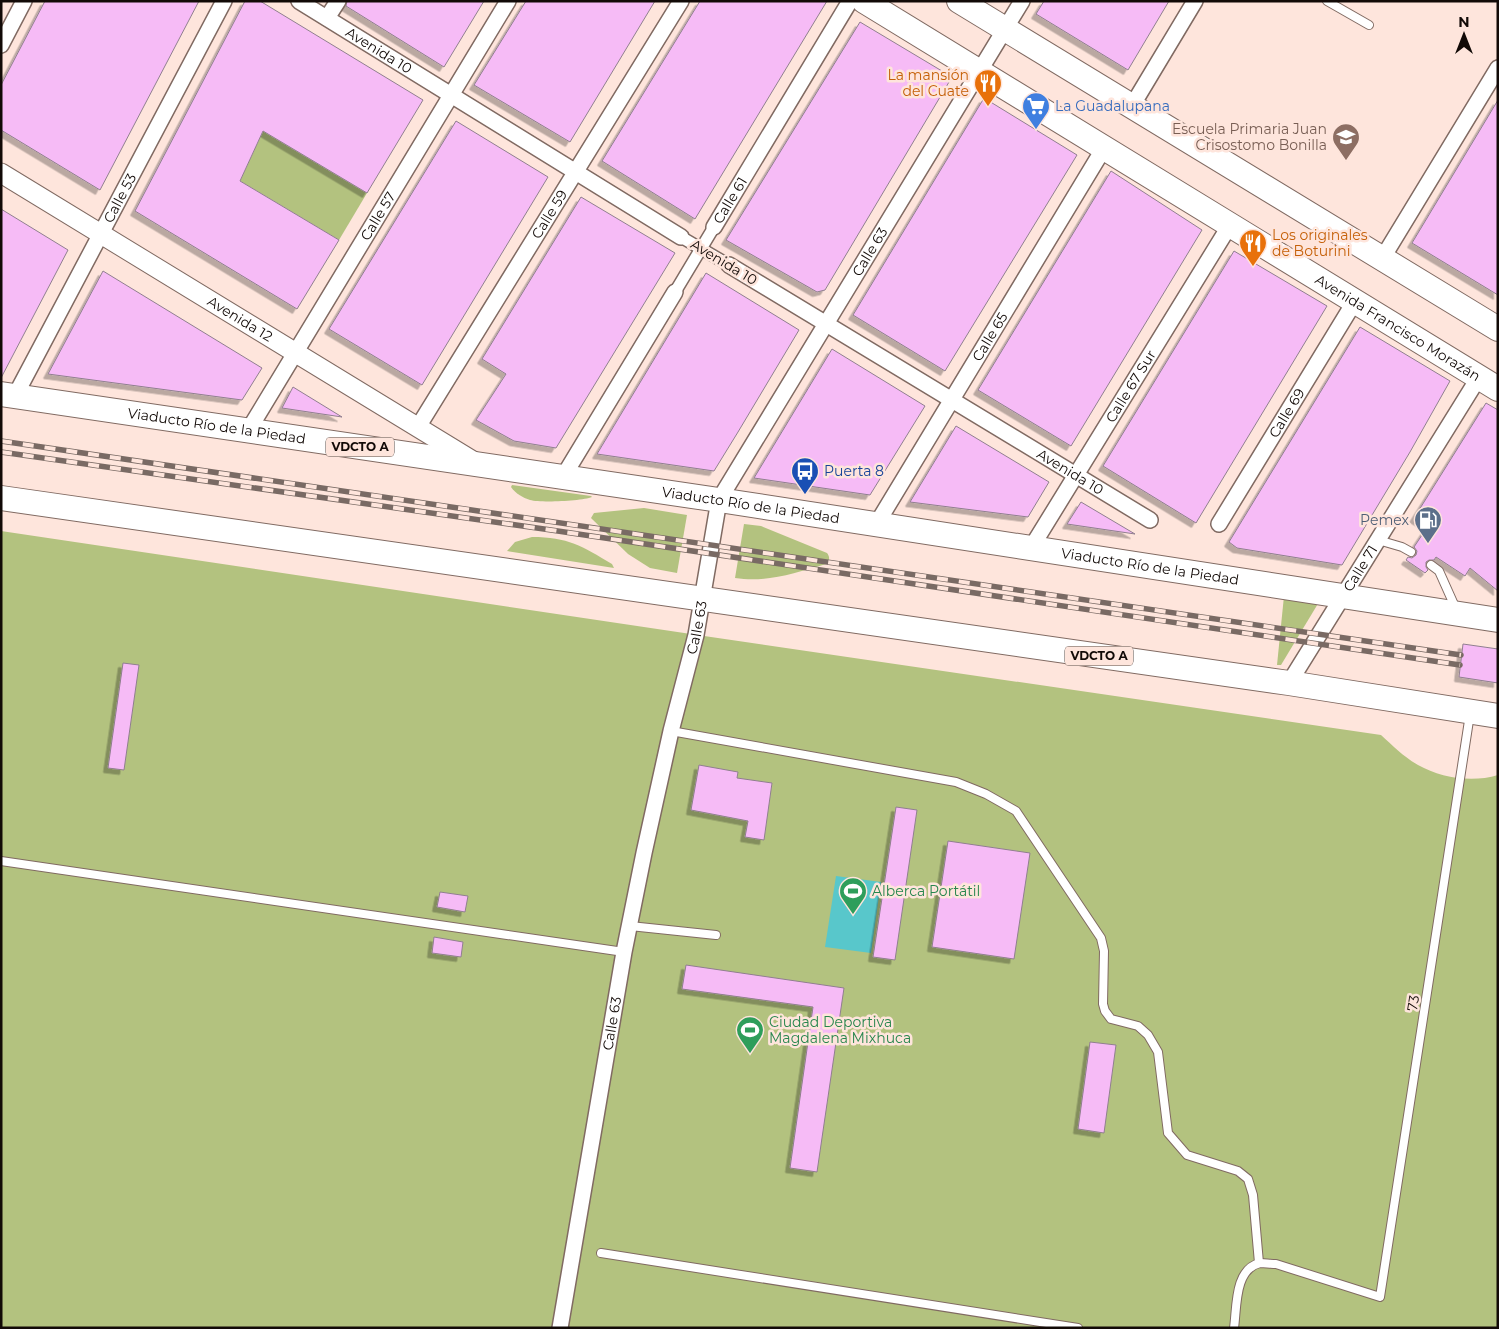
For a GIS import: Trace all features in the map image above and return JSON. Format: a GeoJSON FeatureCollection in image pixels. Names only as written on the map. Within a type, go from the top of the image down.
{"type":"FeatureCollection","features":[{"type":"Feature","properties":{"kind":"main road","name":"Avenida Francisco Morazán"},"geometry":{"type":"LineString","coordinates":[[864,1],[1488,383]]}},
{"type":"Feature","properties":{"kind":"main road"},"geometry":{"type":"LineString","coordinates":[[959,1],[1498,329]]}},
{"type":"Feature","properties":{"kind":"main road","name":"Viaducto Río de la Piedad"},"geometry":{"type":"LineString","coordinates":[[8,395],[719,500],[1498,620]]}},
{"type":"Feature","properties":{"kind":"main road","name":"VDCTO A"},"geometry":{"type":"LineString","coordinates":[[1,498],[1290,683],[1498,716]]}},
{"type":"Feature","properties":{"kind":"street"},"geometry":{"type":"LineString","coordinates":[[1,45],[24,1]]}},
{"type":"Feature","properties":{"kind":"street","name":"Calle 53"},"geometry":{"type":"LineString","coordinates":[[8,395],[101,234],[224,1]]}},
{"type":"Feature","properties":{"kind":"street","name":"Avenida 10"},"geometry":{"type":"LineString","coordinates":[[299,1],[701,249],[1150,520]]}},
{"type":"Feature","properties":{"kind":"street"},"geometry":{"type":"LineString","coordinates":[[327,18],[338,1]]}},
{"type":"Feature","properties":{"kind":"street","name":"Calle 57"},"geometry":{"type":"LineString","coordinates":[[248,431],[508,1]]}},
{"type":"Feature","properties":{"kind":"street","name":"Calle 59"},"geometry":{"type":"LineString","coordinates":[[418,427],[681,1]]}},
{"type":"Feature","properties":{"kind":"street","name":"Calle 61"},"geometry":{"type":"LineString","coordinates":[[563,477],[850,1]]}},
{"type":"Feature","properties":{"kind":"street","name":"Calle 63"},"geometry":{"type":"LineString","coordinates":[[560,1328],[624,952],[672,731],[696,635],[719,500],[1022,1]]}},
{"type":"Feature","properties":{"kind":"street"},"geometry":{"type":"LineString","coordinates":[[1132,106],[1195,1]]}},
{"type":"Feature","properties":{"kind":"street"},"geometry":{"type":"LineString","coordinates":[[1382,259],[1498,68]]}},
{"type":"Feature","properties":{"kind":"street","name":"Calle 65"},"geometry":{"type":"LineString","coordinates":[[876,525],[1104,148]]}},
{"type":"Feature","properties":{"kind":"street","name":"Avenida 12"},"geometry":{"type":"LineString","coordinates":[[1,173],[479,465]]}},
{"type":"Feature","properties":{"kind":"street","name":"Calle 67 Sur"},"geometry":{"type":"LineString","coordinates":[[1031,548],[1230,225]]}},
{"type":"Feature","properties":{"kind":"street","name":"Calle 69"},"geometry":{"type":"LineString","coordinates":[[1219,524],[1355,302]]}},
{"type":"Feature","properties":{"kind":"street","name":"Calle 71"},"geometry":{"type":"LineString","coordinates":[[1290,683],[1378,540],[1488,383]]}},
{"type":"Feature","properties":{"kind":"lane"},"geometry":{"type":"LineString","coordinates":[[1327,1],[1369,25]]}},
{"type":"Feature","properties":{"kind":"lane"},"geometry":{"type":"LineString","coordinates":[[1378,540],[1402,547],[1411,552]]}},
{"type":"Feature","properties":{"kind":"lane"},"geometry":{"type":"LineString","coordinates":[[1431,565],[1439,571],[1458,613]]}},
{"type":"Feature","properties":{"kind":"lane","name":"73"},"geometry":{"type":"LineString","coordinates":[[1259,1263],[1276,1264],[1380,1297],[1471,712]]}},
{"type":"Feature","properties":{"kind":"lane"},"geometry":{"type":"LineString","coordinates":[[672,731],[956,782],[986,794],[1016,811],[1101,938],[1104,951],[1103,1004],[1105,1011],[1111,1019],[1138,1026],[1148,1034],[1158,1052],[1168,1133],[1187,1155],[1238,1171],[1248,1179],[1253,1195],[1259,1263],[1247,1271],[1240,1282],[1234,1328]]}},
{"type":"Feature","properties":{"kind":"lane"},"geometry":{"type":"LineString","coordinates":[[1,861],[624,952]]}},
{"type":"Feature","properties":{"kind":"lane"},"geometry":{"type":"LineString","coordinates":[[630,926],[716,935]]}},
{"type":"Feature","properties":{"kind":"lane"},"geometry":{"type":"LineString","coordinates":[[601,1253],[1078,1328]]}},
{"type":"Feature","properties":{"kind":"green space"},"geometry":{"type":"Polygon","coordinates":[[[263,131],[367,193],[339,240],[240,181],[263,131]]]}},
{"type":"Feature","properties":{"kind":"green space"},"geometry":{"type":"Polygon","coordinates":[[[512,485],[592,497],[571,500],[535,501],[519,495],[511,487],[512,485]]]}},
{"type":"Feature","properties":{"kind":"green space"},"geometry":{"type":"Polygon","coordinates":[[[644,508],[687,515],[677,573],[650,568],[628,554],[591,518],[594,513],[644,508]]]}},
{"type":"Feature","properties":{"kind":"green space"},"geometry":{"type":"Polygon","coordinates":[[[744,524],[761,526],[827,553],[829,560],[826,564],[781,576],[758,579],[735,578],[744,524]]]}},
{"type":"Feature","properties":{"kind":"green space","name":"Ciudad Deportiva Magdalena Mixhuca"},"geometry":{"type":"Polygon","coordinates":[[[1,531],[1381,735],[1413,762],[1437,773],[1467,779],[1498,775],[1498,1328],[1,1328],[1,531]]]}},
{"type":"Feature","properties":{"kind":"green space"},"geometry":{"type":"Polygon","coordinates":[[[532,537],[545,537],[574,544],[612,564],[614,568],[507,551],[515,542],[532,537]]]}},
{"type":"Feature","properties":{"kind":"green space"},"geometry":{"type":"Polygon","coordinates":[[[1284,596],[1319,602],[1281,665],[1277,665],[1284,596]]]}},
{"type":"Feature","properties":{"kind":"water","name":"Alberca Portátil"},"geometry":{"type":"Polygon","coordinates":[[[836,876],[881,882],[871,953],[825,947],[836,876]]]}},
{"type":"Feature","properties":{"kind":"building"},"geometry":{"type":"Polygon","coordinates":[[[45,1],[199,1],[100,190],[1,130],[1,85],[45,1]]]}},
{"type":"Feature","properties":{"kind":"building"},"geometry":{"type":"Polygon","coordinates":[[[245,1],[260,1],[423,100],[367,193],[263,131],[240,181],[339,240],[297,309],[135,211],[245,1]]]}},
{"type":"Feature","properties":{"kind":"building"},"geometry":{"type":"Polygon","coordinates":[[[347,1],[484,1],[444,67],[346,6],[347,1]]]}},
{"type":"Feature","properties":{"kind":"building"},"geometry":{"type":"Polygon","coordinates":[[[526,1],[655,1],[570,142],[474,85],[526,1]]]}},
{"type":"Feature","properties":{"kind":"building"},"geometry":{"type":"Polygon","coordinates":[[[700,1],[827,1],[695,219],[602,161],[700,1]]]}},
{"type":"Feature","properties":{"kind":"building"},"geometry":{"type":"Polygon","coordinates":[[[1044,1],[1169,1],[1128,70],[1036,14],[1044,1]]]}},
{"type":"Feature","properties":{"kind":"building"},"geometry":{"type":"Polygon","coordinates":[[[860,22],[952,77],[825,290],[817,292],[726,240],[860,22]]]}},
{"type":"Feature","properties":{"kind":"building"},"geometry":{"type":"Polygon","coordinates":[[[984,98],[1077,155],[945,371],[853,315],[984,98]]]}},
{"type":"Feature","properties":{"kind":"building"},"geometry":{"type":"Polygon","coordinates":[[[1498,100],[1498,295],[1412,243],[1498,100]]]}},
{"type":"Feature","properties":{"kind":"building"},"geometry":{"type":"Polygon","coordinates":[[[456,121],[548,177],[422,385],[329,329],[456,121]]]}},
{"type":"Feature","properties":{"kind":"building"},"geometry":{"type":"Polygon","coordinates":[[[1111,171],[1202,230],[1071,446],[978,390],[1111,171]]]}},
{"type":"Feature","properties":{"kind":"building"},"geometry":{"type":"Polygon","coordinates":[[[581,197],[675,253],[556,448],[514,441],[476,420],[506,374],[482,359],[581,197]]]}},
{"type":"Feature","properties":{"kind":"building"},"geometry":{"type":"Polygon","coordinates":[[[1,209],[68,250],[1,378],[1,209]]]}},
{"type":"Feature","properties":{"kind":"building"},"geometry":{"type":"Polygon","coordinates":[[[1234,251],[1327,306],[1196,523],[1103,466],[1234,251]]]}},
{"type":"Feature","properties":{"kind":"building"},"geometry":{"type":"Polygon","coordinates":[[[103,271],[262,368],[242,400],[48,374],[103,271]]]}},
{"type":"Feature","properties":{"kind":"building"},"geometry":{"type":"Polygon","coordinates":[[[706,273],[799,330],[738,432],[714,471],[597,454],[706,273]]]}},
{"type":"Feature","properties":{"kind":"building"},"geometry":{"type":"Polygon","coordinates":[[[1360,327],[1450,381],[1342,565],[1237,548],[1229,542],[1360,327]]]}},
{"type":"Feature","properties":{"kind":"building"},"geometry":{"type":"Polygon","coordinates":[[[832,349],[925,406],[870,495],[754,478],[832,349]]]}},
{"type":"Feature","properties":{"kind":"building"},"geometry":{"type":"Polygon","coordinates":[[[293,387],[342,417],[282,408],[293,387]]]}},
{"type":"Feature","properties":{"kind":"building"},"geometry":{"type":"Polygon","coordinates":[[[1486,403],[1498,410],[1498,591],[1470,568],[1465,576],[1436,557],[1434,560],[1426,562],[1428,570],[1425,573],[1406,560],[1408,557],[1412,558],[1416,555],[1417,551],[1414,547],[1428,526],[1414,518],[1486,403]]]}},
{"type":"Feature","properties":{"kind":"building"},"geometry":{"type":"Polygon","coordinates":[[[956,426],[1049,482],[1028,517],[910,502],[956,426]]]}},
{"type":"Feature","properties":{"kind":"building"},"geometry":{"type":"Polygon","coordinates":[[[1081,502],[1135,534],[1067,524],[1081,502]]]}},
{"type":"Feature","properties":{"kind":"building"},"geometry":{"type":"Polygon","coordinates":[[[1463,644],[1498,649],[1498,683],[1459,677],[1463,644]]]}},
{"type":"Feature","properties":{"kind":"building"},"geometry":{"type":"Polygon","coordinates":[[[123,663],[139,665],[124,770],[108,768],[123,663]]]}},
{"type":"Feature","properties":{"kind":"building"},"geometry":{"type":"Polygon","coordinates":[[[699,765],[738,772],[737,778],[772,783],[764,840],[745,837],[748,821],[691,810],[699,765]]]}},
{"type":"Feature","properties":{"kind":"building"},"geometry":{"type":"Polygon","coordinates":[[[896,807],[917,810],[895,960],[873,957],[896,807]]]}},
{"type":"Feature","properties":{"kind":"building"},"geometry":{"type":"Polygon","coordinates":[[[948,841],[1030,853],[1014,959],[932,947],[948,841]]]}},
{"type":"Feature","properties":{"kind":"building"},"geometry":{"type":"Polygon","coordinates":[[[440,892],[468,896],[465,912],[437,907],[440,892]]]}},
{"type":"Feature","properties":{"kind":"building"},"geometry":{"type":"Polygon","coordinates":[[[434,937],[463,942],[461,957],[432,953],[434,937]]]}},
{"type":"Feature","properties":{"kind":"building"},"geometry":{"type":"Polygon","coordinates":[[[686,965],[844,988],[817,1172],[790,1168],[813,1007],[682,989],[686,965]]]}},
{"type":"Feature","properties":{"kind":"building"},"geometry":{"type":"Polygon","coordinates":[[[1090,1042],[1116,1045],[1104,1133],[1078,1129],[1090,1042]]]}},
{"type":"Feature","properties":{"kind":"railway"},"geometry":{"type":"LineString","coordinates":[[1,441],[1461,655]]}},
{"type":"Feature","properties":{"kind":"railway"},"geometry":{"type":"LineString","coordinates":[[1,452],[551,530],[1460,665]]}},
{"type":"Feature","properties":{"kind":"place","name":"La mansión del Cuate"},"geometry":{"type":"Point","coordinates":[988,107]}},
{"type":"Feature","properties":{"kind":"place","name":"La Guadalupana"},"geometry":{"type":"Point","coordinates":[1036,130]}},
{"type":"Feature","properties":{"kind":"place","name":"Escuela Primaria Juan Crisostomo Bonilla"},"geometry":{"type":"Point","coordinates":[1346,161]}},
{"type":"Feature","properties":{"kind":"place","name":"Los originales de Boturini"},"geometry":{"type":"Point","coordinates":[1253,267]}},
{"type":"Feature","properties":{"kind":"place","name":"Puerta 8"},"geometry":{"type":"Point","coordinates":[805,495]}},
{"type":"Feature","properties":{"kind":"place","name":"Pemex"},"geometry":{"type":"Point","coordinates":[1428,544]}},
{"type":"Feature","properties":{"kind":"place","name":"Alberca Portátil"},"geometry":{"type":"Point","coordinates":[853,915]}},
{"type":"Feature","properties":{"kind":"place","name":"Ciudad Deportiva Magdalena Mixhuca"},"geometry":{"type":"Point","coordinates":[750,1054]}}]}
